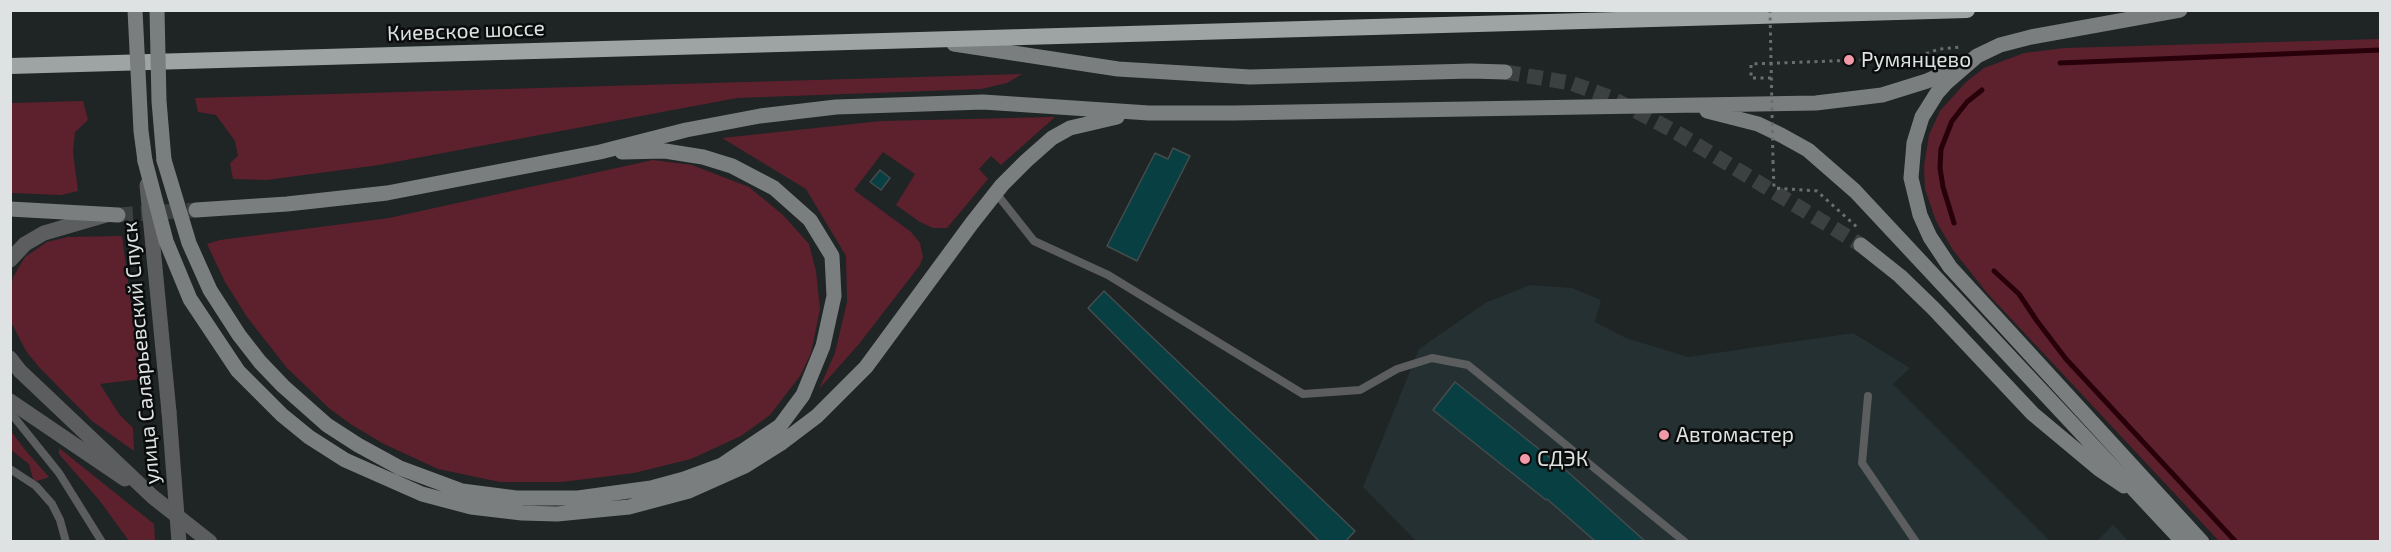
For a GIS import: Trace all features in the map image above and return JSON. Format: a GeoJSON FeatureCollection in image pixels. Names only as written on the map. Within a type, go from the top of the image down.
{"type":"FeatureCollection","features":[{"type":"Feature","properties":{"kind":"highway","name":"Киевское шоссе"},"geometry":{"type":"LineString","coordinates":[[10,66],[1967,10]]}},
{"type":"Feature","properties":{"kind":"main road"},"geometry":{"type":"LineString","coordinates":[[135,10],[138,93],[145,161],[166,241],[190,299],[238,371],[282,416],[345,460],[422,494],[471,507],[538,514],[609,510],[669,496],[734,472],[780,444],[817,416],[859,374],[996,193],[1033,155],[1052,138],[1070,128],[1102,118],[1149,113]]}},
{"type":"Feature","properties":{"kind":"main road"},"geometry":{"type":"LineString","coordinates":[[157,10],[164,160],[189,243],[210,290],[239,335],[260,362],[327,425],[400,468],[462,491],[516,498],[578,498],[651,488],[722,465],[780,426],[803,395],[823,346],[834,296],[832,256],[810,220],[774,188],[732,166],[703,157],[665,152],[600,152]]}},
{"type":"Feature","properties":{"kind":"main road"},"geometry":{"type":"LineString","coordinates":[[196,210],[287,204],[387,193],[600,152],[686,130],[750,118],[836,107],[983,102],[1149,113],[1816,103],[1882,95],[1927,81],[1966,64],[1989,50],[2020,39],[2180,10]]}},
{"type":"Feature","properties":{"kind":"main road"},"geometry":{"type":"LineString","coordinates":[[933,40],[1118,69],[1250,77],[1505,72]]}},
{"type":"Feature","properties":{"kind":"main road"},"geometry":{"type":"LineString","coordinates":[[1966,64],[1937,93],[1922,117],[1914,143],[1911,178],[1916,203],[1925,226],[1950,267],[2202,542]]}},
{"type":"Feature","properties":{"kind":"main road"},"geometry":{"type":"LineString","coordinates":[[1680,105],[1758,124],[1808,150],[1855,191],[1917,255],[2183,542]]}},
{"type":"Feature","properties":{"kind":"main road"},"geometry":{"type":"LineString","coordinates":[[10,209],[112,215]]}},
{"type":"Feature","properties":{"kind":"main road"},"geometry":{"type":"LineString","coordinates":[[1864,241],[1934,309],[2033,414],[2099,469],[2148,503]]}},
{"type":"Feature","properties":{"kind":"street","name":"улица Саларьевский Спуск"},"geometry":{"type":"LineString","coordinates":[[145,161],[180,542]]}},
{"type":"Feature","properties":{"kind":"street"},"geometry":{"type":"LineString","coordinates":[[10,260],[25,244],[44,234],[112,215]]}},
{"type":"Feature","properties":{"kind":"street"},"geometry":{"type":"LineString","coordinates":[[10,358],[20,371],[153,497],[210,542]]}},
{"type":"Feature","properties":{"kind":"street"},"geometry":{"type":"LineString","coordinates":[[10,401],[89,457],[153,497]]}},
{"type":"Feature","properties":{"kind":"lane"},"geometry":{"type":"LineString","coordinates":[[996,193],[1034,242],[1108,275],[1303,394],[1360,390],[1397,369],[1432,358],[1468,365],[1685,542]]}},
{"type":"Feature","properties":{"kind":"lane"},"geometry":{"type":"LineString","coordinates":[[1868,396],[1862,463],[1916,542]]}},
{"type":"Feature","properties":{"kind":"lane"},"geometry":{"type":"LineString","coordinates":[[10,412],[59,473],[102,542]]}},
{"type":"Feature","properties":{"kind":"lane"},"geometry":{"type":"LineString","coordinates":[[10,469],[36,486],[52,504],[60,520],[66,542]]}},
{"type":"Feature","properties":{"kind":"path"},"geometry":{"type":"LineString","coordinates":[[1770,10],[1774,188],[1817,191],[1864,241]]}},
{"type":"Feature","properties":{"kind":"path"},"geometry":{"type":"LineString","coordinates":[[1770,78],[1751,78],[1751,64],[1914,58],[1939,50],[1971,47]]}},
{"type":"Feature","properties":{"kind":"shaded area"},"geometry":{"type":"Polygon","coordinates":[[[2380,39],[2380,541],[2219,541],[1988,294],[1953,250],[1936,221],[1925,189],[1924,166],[1929,135],[1940,111],[1965,83],[1984,68],[2024,53],[2065,48],[2380,39]]]}},
{"type":"Feature","properties":{"kind":"shaded area"},"geometry":{"type":"Polygon","coordinates":[[[1022,74],[1007,83],[981,89],[737,98],[379,165],[267,180],[233,179],[230,163],[238,156],[235,141],[216,115],[198,112],[195,98],[1022,74]]]}},
{"type":"Feature","properties":{"kind":"shaded area"},"geometry":{"type":"Polygon","coordinates":[[[83,101],[88,120],[75,132],[73,152],[78,191],[61,195],[11,193],[11,103],[83,101]]]}},
{"type":"Feature","properties":{"kind":"shaded area"},"geometry":{"type":"Polygon","coordinates":[[[1055,117],[1001,165],[991,156],[979,169],[988,179],[947,228],[933,228],[896,205],[915,174],[883,152],[854,190],[911,232],[920,243],[923,257],[920,265],[859,344],[819,389],[835,353],[847,302],[846,256],[806,189],[722,138],[881,121],[1055,117]]]}},
{"type":"Feature","properties":{"kind":"shaded area"},"geometry":{"type":"Polygon","coordinates":[[[653,160],[692,165],[749,187],[783,215],[809,244],[816,271],[820,309],[811,353],[800,376],[770,415],[741,436],[691,459],[634,473],[562,482],[500,482],[438,469],[384,444],[330,409],[287,368],[247,317],[225,282],[207,244],[220,240],[389,218],[653,160]]]}},
{"type":"Feature","properties":{"kind":"shaded area"},"geometry":{"type":"Polygon","coordinates":[[[122,236],[141,379],[100,384],[119,414],[133,428],[134,451],[92,421],[39,367],[26,351],[10,320],[13,277],[25,257],[47,242],[68,237],[122,236]]]}},
{"type":"Feature","properties":{"kind":"shaded area","name":"Автомастер"},"geometry":{"type":"Polygon","coordinates":[[[1530,285],[1572,288],[1601,300],[1595,322],[1626,338],[1688,357],[1853,333],[1910,368],[1893,384],[2050,541],[1416,541],[1363,487],[1419,349],[1485,303],[1530,285]]]}},
{"type":"Feature","properties":{"kind":"shaded area"},"geometry":{"type":"Polygon","coordinates":[[[10,430],[49,477],[34,482],[29,464],[11,450],[10,430]]]}},
{"type":"Feature","properties":{"kind":"shaded area"},"geometry":{"type":"Polygon","coordinates":[[[59,448],[154,524],[155,541],[129,541],[100,501],[59,454],[59,448]]]}},
{"type":"Feature","properties":{"kind":"shaded area"},"geometry":{"type":"Polygon","coordinates":[[[2113,525],[2128,541],[2097,541],[2113,525]]]}},
{"type":"Feature","properties":{"kind":"building"},"geometry":{"type":"Polygon","coordinates":[[[1173,148],[1190,156],[1137,261],[1107,246],[1155,153],[1168,159],[1173,148]]]}},
{"type":"Feature","properties":{"kind":"building"},"geometry":{"type":"Polygon","coordinates":[[[880,170],[890,178],[881,190],[870,182],[880,170]]]}},
{"type":"Feature","properties":{"kind":"building"},"geometry":{"type":"Polygon","coordinates":[[[1104,291],[1355,531],[1345,542],[1320,542],[1088,308],[1104,291]]]}},
{"type":"Feature","properties":{"kind":"building"},"geometry":{"type":"Polygon","coordinates":[[[1455,382],[1569,473],[1646,542],[1596,542],[1547,499],[1433,410],[1455,382]]]}},
{"type":"Feature","properties":{"kind":"waterway"},"geometry":{"type":"LineString","coordinates":[[2060,63],[2380,50]]}},
{"type":"Feature","properties":{"kind":"waterway"},"geometry":{"type":"LineString","coordinates":[[1954,223],[1943,187],[1940,168],[1941,149],[1952,121],[1967,102],[1982,90]]}},
{"type":"Feature","properties":{"kind":"waterway"},"geometry":{"type":"LineString","coordinates":[[1994,271],[2019,294],[2066,359],[2236,542]]}},
{"type":"Feature","properties":{"kind":"tunnel"},"geometry":{"type":"LineString","coordinates":[[1505,72],[1571,83],[1609,97],[1674,131],[1861,245]]}},
{"type":"Feature","properties":{"kind":"tunnel"},"geometry":{"type":"LineString","coordinates":[[118,215],[196,210]]}},
{"type":"Feature","properties":{"kind":"place","name":"Румянцево"},"geometry":{"type":"Point","coordinates":[1849,60]}},
{"type":"Feature","properties":{"kind":"place","name":"Автомастер"},"geometry":{"type":"Point","coordinates":[1664,435]}},
{"type":"Feature","properties":{"kind":"place","name":"СДЭК"},"geometry":{"type":"Point","coordinates":[1525,459]}}]}
